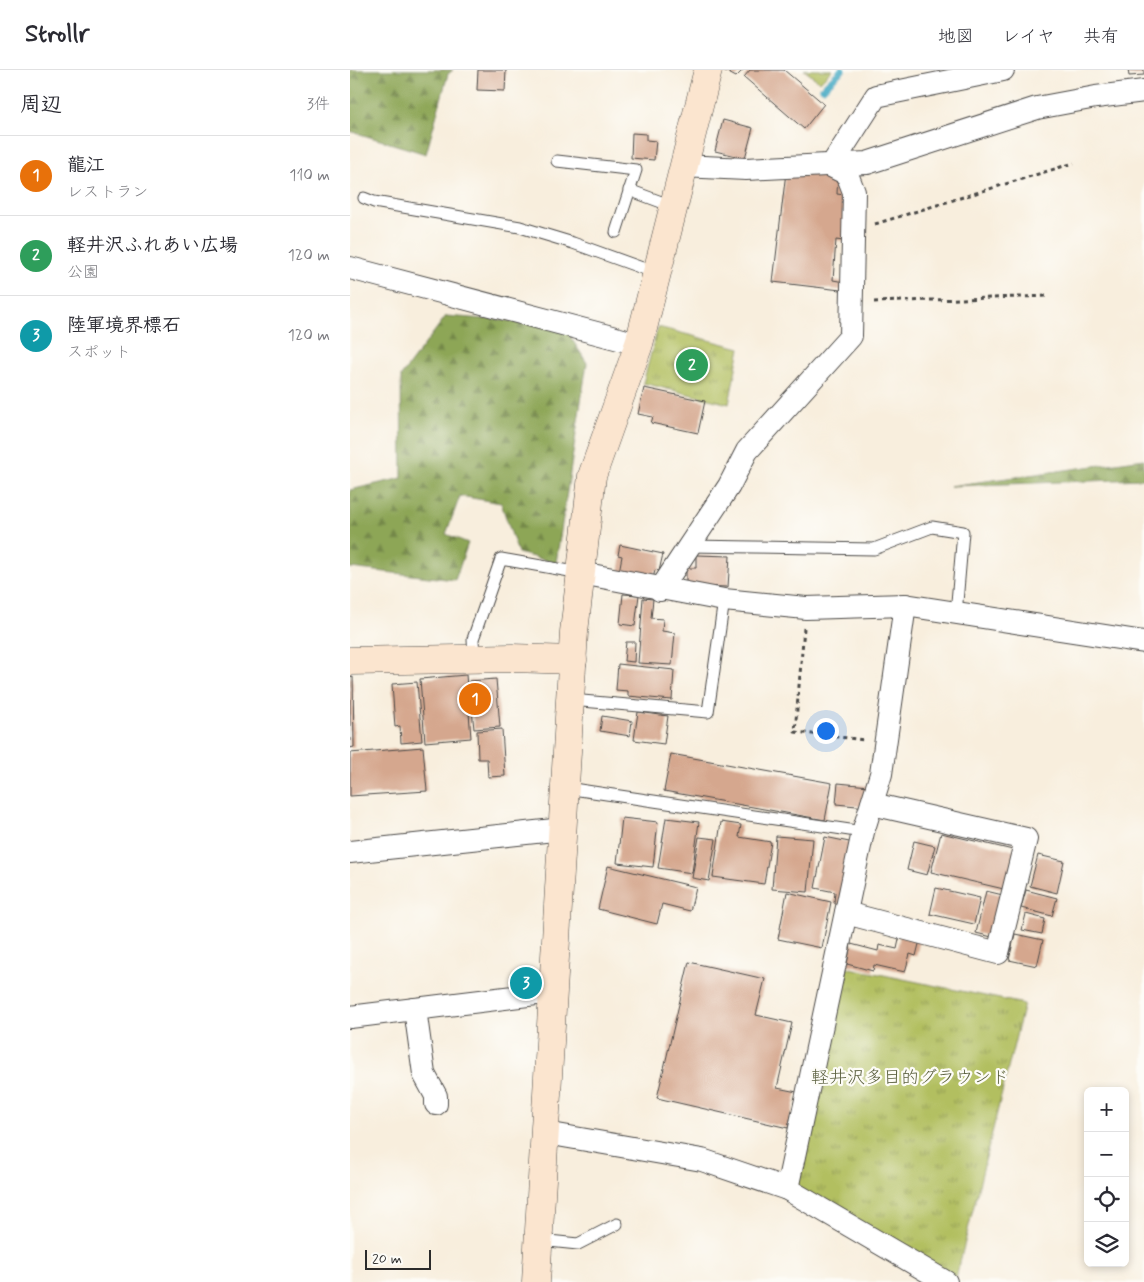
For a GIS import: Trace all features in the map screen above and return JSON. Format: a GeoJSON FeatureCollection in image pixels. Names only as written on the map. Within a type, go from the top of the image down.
{"type":"FeatureCollection","features":[{"type":"Feature","properties":{"kind":"street"},"geometry":{"type":"LineString","coordinates":[[536,1282],[573,660],[592,476],[639,344],[682,166],[708,70]]}},
{"type":"Feature","properties":{"kind":"street"},"geometry":{"type":"LineString","coordinates":[[831,166],[876,96],[1003,70]]}},
{"type":"Feature","properties":{"kind":"street"},"geometry":{"type":"LineString","coordinates":[[682,166],[746,169],[867,163],[1037,108],[1096,97],[1144,92]]}},
{"type":"Feature","properties":{"kind":"street"},"geometry":{"type":"LineString","coordinates":[[660,590],[729,486],[747,451],[851,336],[855,230],[854,192],[847,174],[831,166]]}},
{"type":"Feature","properties":{"kind":"street"},"geometry":{"type":"LineString","coordinates":[[350,268],[623,340]]}},
{"type":"Feature","properties":{"kind":"street"},"geometry":{"type":"LineString","coordinates":[[581,574],[660,590],[724,600],[806,608],[905,605],[1144,642]]}},
{"type":"Feature","properties":{"kind":"street"},"geometry":{"type":"LineString","coordinates":[[787,1189],[863,832],[881,774],[905,605]]}},
{"type":"Feature","properties":{"kind":"street"},"geometry":{"type":"LineString","coordinates":[[350,661],[474,658],[573,660]]}},
{"type":"Feature","properties":{"kind":"street"},"geometry":{"type":"LineString","coordinates":[[846,913],[998,953],[1026,839],[872,804]]}},
{"type":"Feature","properties":{"kind":"street"},"geometry":{"type":"LineString","coordinates":[[350,852],[563,829]]}},
{"type":"Feature","properties":{"kind":"street"},"geometry":{"type":"LineString","coordinates":[[350,1017],[553,992]]}},
{"type":"Feature","properties":{"kind":"street"},"geometry":{"type":"LineString","coordinates":[[416,1009],[424,1074],[436,1096],[436,1104]]}},
{"type":"Feature","properties":{"kind":"street"},"geometry":{"type":"LineString","coordinates":[[546,1133],[702,1160],[787,1189],[946,1282]]}},
{"type":"Feature","properties":{"kind":"lane"},"geometry":{"type":"LineString","coordinates":[[557,161],[636,170],[616,232]]}},
{"type":"Feature","properties":{"kind":"lane"},"geometry":{"type":"LineString","coordinates":[[629,190],[672,206]]}},
{"type":"Feature","properties":{"kind":"lane"},"geometry":{"type":"LineString","coordinates":[[364,198],[374,202],[520,227],[573,243],[656,273]]}},
{"type":"Feature","properties":{"kind":"lane"},"geometry":{"type":"LineString","coordinates":[[688,546],[874,549],[932,527],[963,532],[956,614]]}},
{"type":"Feature","properties":{"kind":"lane"},"geometry":{"type":"LineString","coordinates":[[474,658],[473,639],[501,559],[581,574]]}},
{"type":"Feature","properties":{"kind":"lane"},"geometry":{"type":"LineString","coordinates":[[571,700],[708,712],[724,600]]}},
{"type":"Feature","properties":{"kind":"lane"},"geometry":{"type":"LineString","coordinates":[[566,788],[863,832]]}},
{"type":"Feature","properties":{"kind":"lane"},"geometry":{"type":"LineString","coordinates":[[539,1240],[578,1244],[617,1224]]}},
{"type":"Feature","properties":{"kind":"path"},"geometry":{"type":"LineString","coordinates":[[855,230],[1074,163]]}},
{"type":"Feature","properties":{"kind":"path"},"geometry":{"type":"LineString","coordinates":[[853,302],[1049,296]]}},
{"type":"Feature","properties":{"kind":"path"},"geometry":{"type":"LineString","coordinates":[[806,608],[796,732],[885,742]]}},
{"type":"Feature","properties":{"kind":"green space"},"geometry":{"type":"Polygon","coordinates":[[[350,70],[453,70],[448,74],[426,154],[350,131],[350,70]]]}},
{"type":"Feature","properties":{"kind":"green space"},"geometry":{"type":"Polygon","coordinates":[[[804,70],[832,70],[820,82],[804,70]]]}},
{"type":"Feature","properties":{"kind":"green space"},"geometry":{"type":"Polygon","coordinates":[[[446,316],[563,325],[587,363],[556,563],[518,553],[501,503],[460,496],[446,534],[468,543],[455,580],[350,568],[350,490],[402,478],[401,376],[446,316]]]}},
{"type":"Feature","properties":{"kind":"green space"},"geometry":{"type":"Polygon","coordinates":[[[658,327],[740,348],[729,404],[643,383],[658,327]]]}},
{"type":"Feature","properties":{"kind":"green space"},"geometry":{"type":"Polygon","coordinates":[[[1144,459],[1144,479],[950,486],[1144,459]]]}},
{"type":"Feature","properties":{"kind":"green space","name":"軽井沢多目的グラウンド"},"geometry":{"type":"Polygon","coordinates":[[[840,966],[1024,1004],[956,1278],[795,1190],[840,966]]]}},
{"type":"Feature","properties":{"kind":"building"},"geometry":{"type":"Polygon","coordinates":[[[478,70],[506,70],[505,91],[477,90],[478,70]]]}},
{"type":"Feature","properties":{"kind":"building"},"geometry":{"type":"Polygon","coordinates":[[[723,70],[743,70],[736,77],[723,70]]]}},
{"type":"Feature","properties":{"kind":"building"},"geometry":{"type":"Polygon","coordinates":[[[750,70],[784,70],[824,104],[804,129],[744,77],[750,70]]]}},
{"type":"Feature","properties":{"kind":"building"},"geometry":{"type":"Polygon","coordinates":[[[1128,70],[1144,70],[1144,75],[1129,76],[1128,70]]]}},
{"type":"Feature","properties":{"kind":"building"},"geometry":{"type":"Polygon","coordinates":[[[723,120],[753,128],[745,158],[715,151],[723,120]]]}},
{"type":"Feature","properties":{"kind":"building"},"geometry":{"type":"Polygon","coordinates":[[[632,133],[646,134],[646,140],[656,141],[654,160],[631,158],[632,133]]]}},
{"type":"Feature","properties":{"kind":"building"},"geometry":{"type":"Polygon","coordinates":[[[786,172],[838,174],[837,194],[851,196],[843,241],[836,240],[833,280],[850,283],[849,291],[773,282],[786,172]]]}},
{"type":"Feature","properties":{"kind":"building"},"geometry":{"type":"Polygon","coordinates":[[[644,388],[705,401],[698,433],[651,423],[653,417],[638,414],[644,388]]]}},
{"type":"Feature","properties":{"kind":"building"},"geometry":{"type":"Polygon","coordinates":[[[620,545],[663,554],[659,571],[655,570],[653,579],[619,572],[622,556],[618,555],[620,545]]]}},
{"type":"Feature","properties":{"kind":"building"},"geometry":{"type":"Polygon","coordinates":[[[696,555],[730,556],[728,587],[686,586],[686,568],[696,568],[696,555]]]}},
{"type":"Feature","properties":{"kind":"building"},"geometry":{"type":"Polygon","coordinates":[[[623,594],[639,595],[635,626],[620,624],[623,594]]]}},
{"type":"Feature","properties":{"kind":"building"},"geometry":{"type":"Polygon","coordinates":[[[643,598],[653,599],[651,618],[663,619],[662,631],[675,633],[672,665],[638,663],[643,598]]]}},
{"type":"Feature","properties":{"kind":"building"},"geometry":{"type":"Polygon","coordinates":[[[626,642],[635,642],[634,662],[624,661],[626,642]]]}},
{"type":"Feature","properties":{"kind":"building"},"geometry":{"type":"Polygon","coordinates":[[[618,664],[674,670],[672,700],[628,696],[628,691],[616,690],[618,664]]]}},
{"type":"Feature","properties":{"kind":"building"},"geometry":{"type":"Polygon","coordinates":[[[466,675],[471,738],[425,742],[420,679],[466,675]]]}},
{"type":"Feature","properties":{"kind":"building"},"geometry":{"type":"Polygon","coordinates":[[[353,677],[354,747],[350,748],[350,678],[353,677]]]}},
{"type":"Feature","properties":{"kind":"building"},"geometry":{"type":"Polygon","coordinates":[[[496,679],[500,727],[474,729],[469,681],[496,679]]]}},
{"type":"Feature","properties":{"kind":"building"},"geometry":{"type":"Polygon","coordinates":[[[417,682],[422,741],[401,743],[400,726],[395,727],[392,684],[417,682]]]}},
{"type":"Feature","properties":{"kind":"building"},"geometry":{"type":"Polygon","coordinates":[[[638,712],[668,716],[664,744],[634,740],[638,712]]]}},
{"type":"Feature","properties":{"kind":"building"},"geometry":{"type":"Polygon","coordinates":[[[602,716],[632,721],[630,736],[600,731],[602,716]]]}},
{"type":"Feature","properties":{"kind":"building"},"geometry":{"type":"Polygon","coordinates":[[[502,729],[505,776],[488,777],[487,759],[478,759],[477,731],[502,729]]]}},
{"type":"Feature","properties":{"kind":"building"},"geometry":{"type":"Polygon","coordinates":[[[423,747],[427,791],[350,796],[350,753],[423,747]]]}},
{"type":"Feature","properties":{"kind":"building"},"geometry":{"type":"Polygon","coordinates":[[[671,754],[832,783],[825,820],[664,791],[671,754]]]}},
{"type":"Feature","properties":{"kind":"building"},"geometry":{"type":"Polygon","coordinates":[[[838,783],[869,786],[867,807],[836,804],[838,783]]]}},
{"type":"Feature","properties":{"kind":"building"},"geometry":{"type":"Polygon","coordinates":[[[622,818],[658,822],[653,867],[617,863],[622,818]]]}},
{"type":"Feature","properties":{"kind":"building"},"geometry":{"type":"Polygon","coordinates":[[[666,818],[699,822],[692,873],[658,868],[666,818]]]}},
{"type":"Feature","properties":{"kind":"building"},"geometry":{"type":"Polygon","coordinates":[[[721,822],[741,825],[739,837],[771,842],[764,884],[713,877],[721,822]]]}},
{"type":"Feature","properties":{"kind":"building"},"geometry":{"type":"Polygon","coordinates":[[[941,833],[1017,851],[1008,890],[931,872],[941,833]]]}},
{"type":"Feature","properties":{"kind":"building"},"geometry":{"type":"Polygon","coordinates":[[[776,836],[813,839],[808,892],[772,889],[776,836]]]}},
{"type":"Feature","properties":{"kind":"building"},"geometry":{"type":"Polygon","coordinates":[[[699,837],[716,839],[709,881],[692,878],[699,837]]]}},
{"type":"Feature","properties":{"kind":"building"},"geometry":{"type":"Polygon","coordinates":[[[825,837],[854,843],[842,904],[834,903],[835,892],[815,888],[825,837]]]}},
{"type":"Feature","properties":{"kind":"building"},"geometry":{"type":"Polygon","coordinates":[[[914,841],[935,846],[927,875],[907,870],[914,841]]]}},
{"type":"Feature","properties":{"kind":"building"},"geometry":{"type":"Polygon","coordinates":[[[1038,855],[1064,861],[1057,893],[1030,886],[1038,855]]]}},
{"type":"Feature","properties":{"kind":"building"},"geometry":{"type":"Polygon","coordinates":[[[608,866],[696,887],[690,911],[662,904],[657,924],[598,909],[608,866]]]}},
{"type":"Feature","properties":{"kind":"building"},"geometry":{"type":"Polygon","coordinates":[[[936,888],[980,898],[974,924],[930,914],[936,888]]]}},
{"type":"Feature","properties":{"kind":"building"},"geometry":{"type":"Polygon","coordinates":[[[1026,890],[1057,898],[1052,916],[1021,908],[1026,890]]]}},
{"type":"Feature","properties":{"kind":"building"},"geometry":{"type":"Polygon","coordinates":[[[986,891],[1007,896],[996,938],[976,933],[986,891]]]}},
{"type":"Feature","properties":{"kind":"building"},"geometry":{"type":"Polygon","coordinates":[[[787,892],[831,902],[822,948],[778,939],[787,892]]]}},
{"type":"Feature","properties":{"kind":"building"},"geometry":{"type":"Polygon","coordinates":[[[1026,914],[1045,919],[1042,934],[1022,930],[1026,914]]]}},
{"type":"Feature","properties":{"kind":"building"},"geometry":{"type":"Polygon","coordinates":[[[1015,934],[1043,940],[1037,966],[1009,960],[1015,934]]]}},
{"type":"Feature","properties":{"kind":"building"},"geometry":{"type":"Polygon","coordinates":[[[900,935],[920,940],[916,956],[910,954],[905,972],[874,965],[873,971],[847,964],[851,944],[878,951],[879,945],[897,949],[900,935]]]}},
{"type":"Feature","properties":{"kind":"building"},"geometry":{"type":"Polygon","coordinates":[[[689,962],[765,979],[756,1015],[792,1023],[777,1088],[797,1092],[788,1128],[657,1098],[689,962]]]}},
{"type":"Feature","properties":{"kind":"waterway"},"geometry":{"type":"LineString","coordinates":[[823,88],[842,70]]}},
{"type":"Feature","properties":{"kind":"place","name":"軽井沢ふれあい広場"},"geometry":{"type":"Point","coordinates":[692,365]}},
{"type":"Feature","properties":{"kind":"place","name":"龍江"},"geometry":{"type":"Point","coordinates":[475,699]}},
{"type":"Feature","properties":{"kind":"place","name":"陸軍境界標石"},"geometry":{"type":"Point","coordinates":[526,983]}}]}
